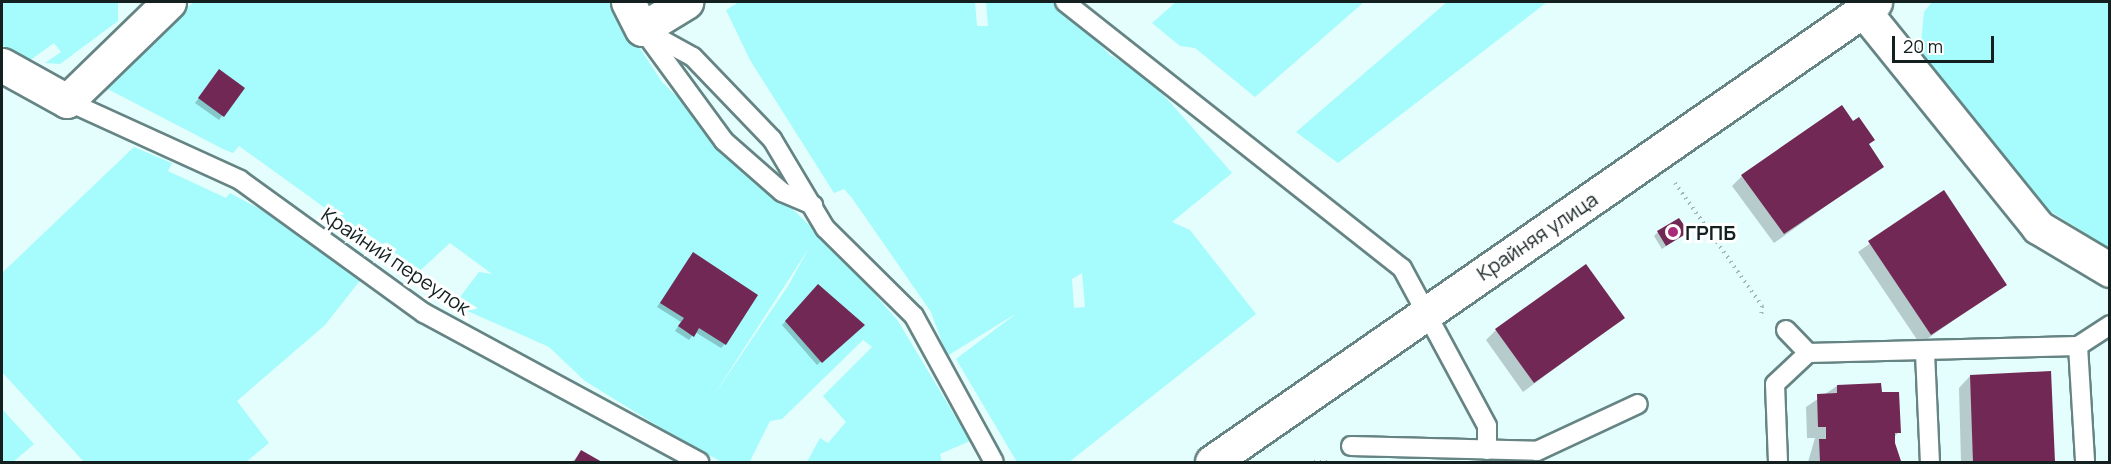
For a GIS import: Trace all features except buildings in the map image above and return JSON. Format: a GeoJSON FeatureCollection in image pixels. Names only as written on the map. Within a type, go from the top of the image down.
{"type":"FeatureCollection","features":[{"type":"Feature","properties":{"kind":"main road"},"geometry":{"type":"LineString","coordinates":[[635,15],[686,2]]}},
{"type":"Feature","properties":{"kind":"main road"},"geometry":{"type":"LineString","coordinates":[[1869,6],[2038,227],[2109,270]]}},
{"type":"Feature","properties":{"kind":"main road","name":"Крайняя улица"},"geometry":{"type":"LineString","coordinates":[[1212,462],[1869,6]]}},
{"type":"Feature","properties":{"kind":"main road"},"geometry":{"type":"LineString","coordinates":[[2,65],[67,101],[150,8]]}},
{"type":"Feature","properties":{"kind":"lane"},"geometry":{"type":"LineString","coordinates":[[1065,2],[1402,268],[1429,311],[1438,340],[1487,426],[1487,450]]}},
{"type":"Feature","properties":{"kind":"lane"},"geometry":{"type":"LineString","coordinates":[[635,15],[724,141],[782,192],[813,205]]}},
{"type":"Feature","properties":{"kind":"lane"},"geometry":{"type":"LineString","coordinates":[[635,15],[693,57],[772,139],[825,228],[914,316],[994,462]]}},
{"type":"Feature","properties":{"kind":"lane","name":"Крайний переулок"},"geometry":{"type":"LineString","coordinates":[[67,101],[240,180],[424,313],[699,462]]}},
{"type":"Feature","properties":{"kind":"lane"},"geometry":{"type":"LineString","coordinates":[[1778,462],[1775,384],[1808,353],[1925,353],[2078,346],[2109,325]]}},
{"type":"Feature","properties":{"kind":"lane"},"geometry":{"type":"LineString","coordinates":[[1786,330],[1808,353]]}},
{"type":"Feature","properties":{"kind":"lane"},"geometry":{"type":"LineString","coordinates":[[2078,346],[2085,462]]}},
{"type":"Feature","properties":{"kind":"lane"},"geometry":{"type":"LineString","coordinates":[[1925,353],[1930,462]]}},
{"type":"Feature","properties":{"kind":"lane"},"geometry":{"type":"LineString","coordinates":[[1351,446],[1537,452],[1638,404]]}},
{"type":"Feature","properties":{"kind":"shaded area"},"geometry":{"type":"Polygon","coordinates":[[[2,2],[118,2],[118,21],[60,64],[45,63],[61,52],[54,43],[29,61],[2,45],[2,2]]]}},
{"type":"Feature","properties":{"kind":"shaded area"},"geometry":{"type":"Polygon","coordinates":[[[194,2],[610,2],[662,82],[845,260],[898,321],[970,441],[940,454],[942,462],[807,462],[820,438],[828,443],[846,422],[823,396],[872,347],[863,340],[782,419],[770,421],[750,461],[722,462],[684,442],[585,381],[549,347],[454,305],[479,272],[492,274],[450,243],[411,279],[379,247],[239,146],[233,153],[223,149],[100,85],[194,2]],[[809,248],[712,398],[788,286],[809,248]]]}},
{"type":"Feature","properties":{"kind":"shaded area"},"geometry":{"type":"Polygon","coordinates":[[[739,2],[975,2],[977,26],[988,26],[986,2],[1059,2],[1110,55],[1140,72],[1169,101],[1232,173],[1172,222],[1190,230],[1256,314],[1069,462],[1017,462],[956,359],[1017,313],[947,356],[931,312],[852,198],[844,189],[834,193],[750,60],[726,10],[739,2]],[[1082,273],[1072,279],[1074,308],[1085,307],[1082,273]]]}},
{"type":"Feature","properties":{"kind":"shaded area"},"geometry":{"type":"Polygon","coordinates":[[[1176,2],[1364,2],[1255,97],[1195,48],[1180,46],[1152,23],[1176,2]]]}},
{"type":"Feature","properties":{"kind":"shaded area"},"geometry":{"type":"Polygon","coordinates":[[[1447,2],[1547,2],[1338,163],[1296,132],[1447,2]]]}},
{"type":"Feature","properties":{"kind":"shaded area"},"geometry":{"type":"Polygon","coordinates":[[[1932,2],[2109,2],[2109,248],[2050,211],[1978,143],[1932,82],[1920,54],[1924,12],[1932,2]]]}},
{"type":"Feature","properties":{"kind":"shaded area"},"geometry":{"type":"Polygon","coordinates":[[[134,147],[172,163],[168,171],[226,198],[230,193],[299,230],[362,278],[325,325],[237,401],[269,443],[246,462],[84,462],[2,372],[2,273],[134,147]]]}},
{"type":"Feature","properties":{"kind":"shaded area"},"geometry":{"type":"Polygon","coordinates":[[[2,409],[34,444],[13,462],[2,462],[2,409]]]}},
{"type":"Feature","properties":{"kind":"place","name":"ГРПБ"},"geometry":{"type":"Point","coordinates":[1673,232]}}]}
